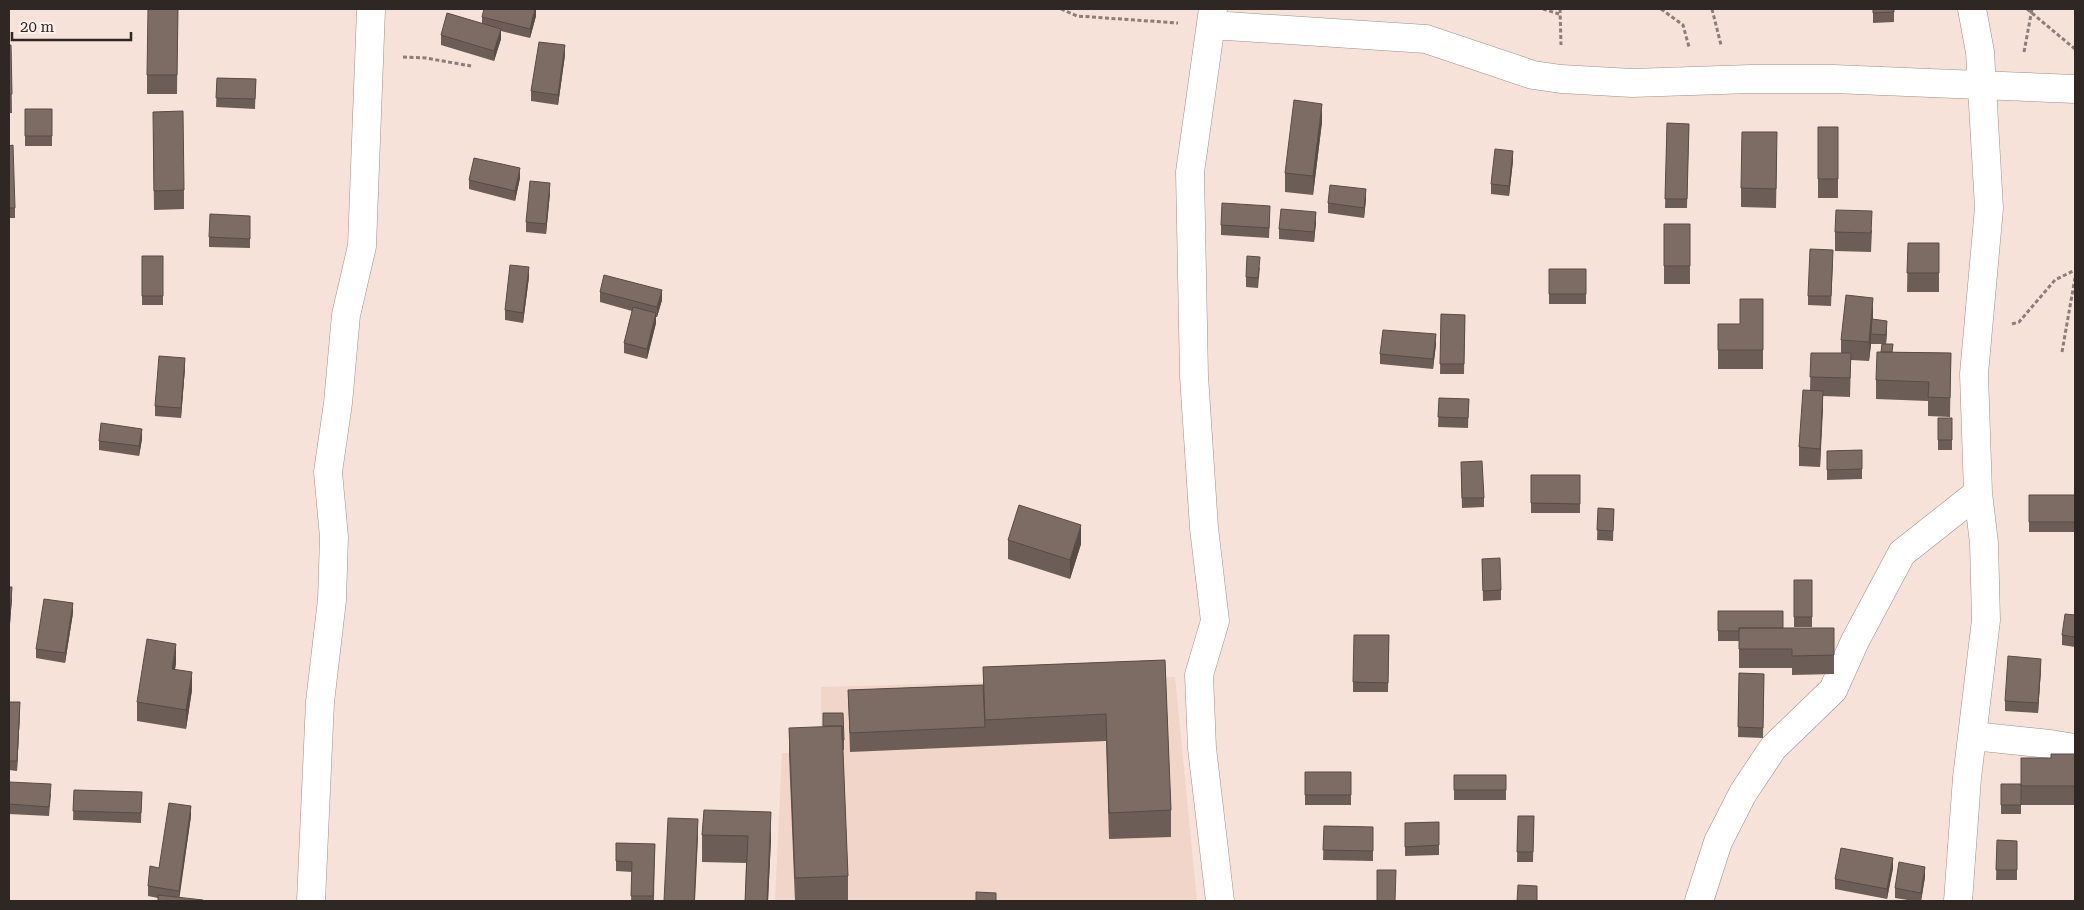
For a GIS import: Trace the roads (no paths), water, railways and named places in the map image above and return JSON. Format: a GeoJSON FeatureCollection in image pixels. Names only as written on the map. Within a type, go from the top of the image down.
{"type":"FeatureCollection","features":[{"type":"Feature","properties":{"kind":"street"},"geometry":{"type":"LineString","coordinates":[[311,901],[320,702],[332,600],[334,537],[328,472],[338,402],[346,315],[362,246],[371,9]]}},
{"type":"Feature","properties":{"kind":"street"},"geometry":{"type":"LineString","coordinates":[[1958,901],[1967,778],[1986,620],[1984,543],[1978,493],[1974,374],[1989,208],[1980,52],[1972,9]]}},
{"type":"Feature","properties":{"kind":"street"},"geometry":{"type":"LineString","coordinates":[[1220,901],[1202,748],[1199,683],[1199,675],[1215,621],[1204,528],[1194,376],[1190,172],[1212,17],[1426,39],[1533,75],[1542,76],[1632,83],[1751,79],[1833,79],[2075,89]]}},
{"type":"Feature","properties":{"kind":"street"},"geometry":{"type":"LineString","coordinates":[[1699,901],[1718,842],[1743,793],[1773,748],[1833,690],[1902,553],[1978,493]]}},
{"type":"Feature","properties":{"kind":"street"},"geometry":{"type":"LineString","coordinates":[[1973,736],[2075,748]]}}]}
